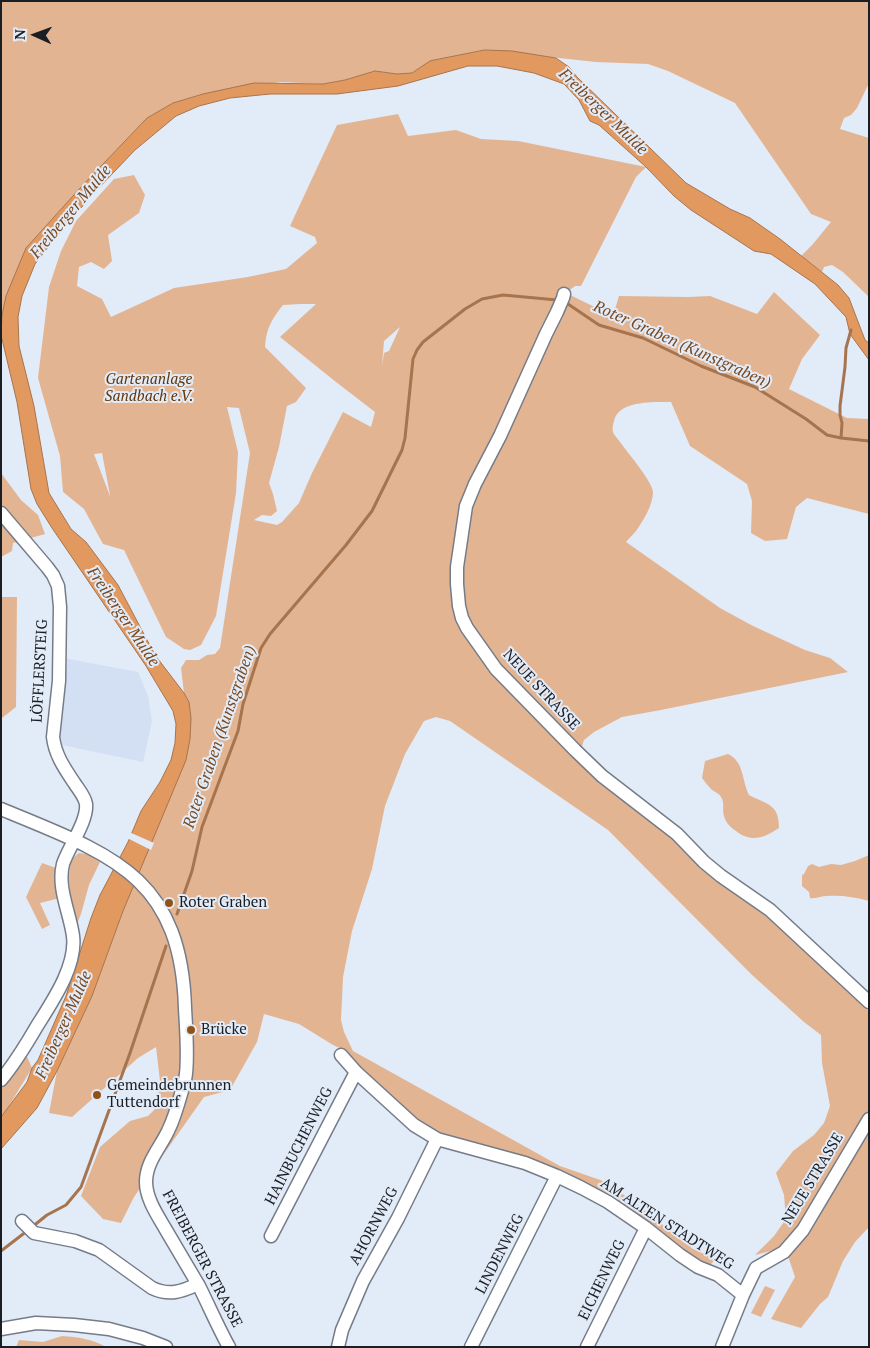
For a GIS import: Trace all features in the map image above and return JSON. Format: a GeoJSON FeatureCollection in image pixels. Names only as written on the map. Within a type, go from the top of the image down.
{"type":"FeatureCollection","features":[{"type":"Feature","properties":{"kind":"street","name":"NEUE STRASSE"},"geometry":{"type":"LineString","coordinates":[[564,294],[466,506],[457,567],[458,606],[462,618],[496,669],[602,776],[677,834],[704,862],[721,876],[770,910],[869,1002]]}},
{"type":"Feature","properties":{"kind":"street","name":"LÖFFLERSTEIG"},"geometry":{"type":"LineString","coordinates":[[1,513],[47,567],[58,586],[60,607],[59,682],[53,737],[56,754],[84,796],[86,805],[80,842],[63,865],[62,883],[73,936],[73,950],[67,970],[60,990],[15,1063],[1,1080]]}},
{"type":"Feature","properties":{"kind":"street","name":"FREIBERGER STRASSE"},"geometry":{"type":"LineString","coordinates":[[1,809],[80,842],[109,857],[134,876],[147,890],[163,912],[170,927],[178,947],[184,983],[186,1074],[179,1104],[169,1130],[148,1167],[146,1183],[152,1205],[198,1284],[218,1328],[230,1347]]}},
{"type":"Feature","properties":{"kind":"street","name":"AM ALTEN STADTWEG"},"geometry":{"type":"LineString","coordinates":[[341,1056],[414,1125],[437,1138],[525,1164],[557,1176],[608,1202],[646,1228],[680,1255],[698,1267],[718,1275],[743,1295]]}},
{"type":"Feature","properties":{"kind":"street","name":"HAINBUCHENWEG"},"geometry":{"type":"LineString","coordinates":[[271,1236],[356,1072]]}},
{"type":"Feature","properties":{"kind":"street","name":"NEUE STRASSE"},"geometry":{"type":"LineString","coordinates":[[722,1347],[756,1268],[784,1252],[803,1230],[869,1119]]}},
{"type":"Feature","properties":{"kind":"street","name":"AHORNWEG"},"geometry":{"type":"LineString","coordinates":[[338,1347],[342,1330],[362,1281],[398,1218],[437,1138]]}},
{"type":"Feature","properties":{"kind":"street","name":"LINDENWEG"},"geometry":{"type":"LineString","coordinates":[[471,1347],[557,1176]]}},
{"type":"Feature","properties":{"kind":"street"},"geometry":{"type":"LineString","coordinates":[[26,1224],[34,1233],[75,1241],[99,1250],[152,1288],[162,1293],[186,1290],[198,1284]]}},
{"type":"Feature","properties":{"kind":"street","name":"EICHENWEG"},"geometry":{"type":"LineString","coordinates":[[587,1347],[646,1228]]}},
{"type":"Feature","properties":{"kind":"street"},"geometry":{"type":"LineString","coordinates":[[1,1329],[36,1323],[74,1325],[109,1329],[143,1338],[166,1347]]}},
{"type":"Feature","properties":{"kind":"shaded area"},"geometry":{"type":"Polygon","coordinates":[[[64,658],[138,672],[148,696],[152,721],[143,762],[57,744],[64,658]]]}},
{"type":"Feature","properties":{"kind":"green space"},"geometry":{"type":"Polygon","coordinates":[[[1,1],[869,1],[869,83],[857,108],[851,115],[844,118],[840,129],[869,138],[869,297],[843,272],[832,265],[824,267],[822,272],[801,256],[831,222],[811,214],[735,103],[668,71],[648,64],[596,62],[485,50],[431,61],[412,73],[397,74],[375,71],[323,84],[281,82],[203,94],[173,103],[147,118],[26,248],[1,334],[1,1]]]}},
{"type":"Feature","properties":{"kind":"green space","name":"Gartenanlage Sandbach e.V."},"geometry":{"type":"Polygon","coordinates":[[[398,114],[408,136],[456,130],[481,139],[518,141],[646,167],[636,177],[581,286],[575,286],[566,293],[613,316],[619,296],[710,296],[757,314],[774,292],[820,335],[802,359],[789,389],[847,418],[869,419],[869,514],[807,498],[796,507],[787,539],[765,541],[751,533],[752,501],[747,484],[690,446],[671,402],[638,404],[622,409],[617,414],[613,425],[614,433],[644,474],[653,492],[644,518],[626,542],[720,608],[753,626],[805,650],[830,658],[848,672],[622,717],[594,732],[584,740],[578,758],[785,931],[869,1011],[869,1227],[855,1242],[843,1261],[828,1297],[801,1328],[771,1319],[795,1277],[787,1253],[807,1235],[846,1146],[813,1206],[786,1247],[755,1255],[774,1236],[786,1219],[784,1195],[776,1173],[793,1151],[814,1135],[824,1123],[830,1106],[822,1063],[821,1035],[751,974],[608,830],[450,721],[436,717],[424,721],[405,754],[385,806],[372,869],[352,931],[343,977],[341,1020],[344,1032],[353,1051],[560,1166],[603,1181],[630,1199],[693,1249],[716,1259],[708,1267],[594,1187],[575,1178],[516,1156],[434,1131],[419,1122],[365,1074],[344,1050],[299,1024],[264,1014],[257,1042],[230,1090],[204,1097],[134,1197],[121,1223],[103,1219],[81,1196],[100,1147],[130,1121],[148,1116],[157,1107],[160,1081],[156,1047],[138,1058],[72,1117],[49,1113],[57,1071],[92,995],[123,911],[189,702],[184,693],[181,668],[186,660],[199,660],[207,655],[215,654],[220,648],[250,453],[239,408],[227,407],[238,452],[236,493],[216,616],[201,645],[190,650],[184,649],[166,637],[124,550],[103,544],[84,509],[63,492],[60,456],[38,378],[49,287],[61,251],[76,221],[114,179],[134,175],[145,195],[139,213],[108,235],[112,261],[104,269],[91,262],[79,267],[77,286],[102,299],[111,317],[174,288],[248,277],[286,269],[317,243],[315,237],[290,226],[337,125],[398,114]],[[316,304],[283,305],[270,324],[265,347],[306,388],[296,402],[287,406],[279,447],[269,483],[277,511],[271,516],[262,515],[254,520],[277,525],[299,503],[343,412],[371,427],[375,412],[280,337],[316,304]],[[400,327],[384,341],[382,366],[384,353],[389,351],[400,327]],[[102,453],[94,454],[110,496],[102,453]]]}},
{"type":"Feature","properties":{"kind":"green space"},"geometry":{"type":"Polygon","coordinates":[[[1,473],[21,500],[38,515],[45,534],[13,543],[12,551],[1,557],[1,473]]]}},
{"type":"Feature","properties":{"kind":"green space"},"geometry":{"type":"Polygon","coordinates":[[[1,597],[17,597],[16,707],[2,718],[1,597]]]}},
{"type":"Feature","properties":{"kind":"green space"},"geometry":{"type":"Polygon","coordinates":[[[728,754],[740,766],[749,795],[771,806],[777,814],[779,828],[763,837],[747,837],[732,828],[727,823],[723,814],[723,802],[719,794],[712,790],[702,778],[705,761],[728,754]]]}},
{"type":"Feature","properties":{"kind":"green space"},"geometry":{"type":"Polygon","coordinates":[[[79,853],[87,854],[100,862],[89,885],[77,924],[70,891],[69,873],[73,858],[79,853]]]}},
{"type":"Feature","properties":{"kind":"green space"},"geometry":{"type":"Polygon","coordinates":[[[869,855],[869,901],[838,896],[810,898],[809,892],[802,886],[802,875],[808,866],[812,864],[819,867],[831,864],[841,865],[869,855]]]}},
{"type":"Feature","properties":{"kind":"green space"},"geometry":{"type":"Polygon","coordinates":[[[42,863],[56,868],[60,898],[40,903],[50,925],[42,929],[26,897],[42,863]]]}},
{"type":"Feature","properties":{"kind":"green space"},"geometry":{"type":"Polygon","coordinates":[[[25,1052],[32,1068],[1,1117],[3,1084],[25,1052]]]}},
{"type":"Feature","properties":{"kind":"green space"},"geometry":{"type":"Polygon","coordinates":[[[765,1286],[775,1290],[761,1317],[751,1313],[765,1286]]]}},
{"type":"Feature","properties":{"kind":"green space"},"geometry":{"type":"Polygon","coordinates":[[[62,1336],[85,1339],[106,1347],[16,1347],[19,1340],[43,1342],[62,1336]]]}},
{"type":"Feature","properties":{"kind":"water","name":"Freiberger Mulde"},"geometry":{"type":"Polygon","coordinates":[[[485,50],[512,51],[556,58],[569,67],[686,183],[730,209],[750,218],[838,285],[849,298],[865,340],[869,343],[869,360],[850,334],[846,317],[815,284],[771,254],[754,251],[691,210],[599,125],[590,121],[579,100],[564,84],[534,73],[497,66],[468,66],[398,86],[337,94],[270,94],[230,98],[199,106],[176,116],[135,150],[92,195],[35,264],[22,296],[18,317],[19,346],[34,406],[49,493],[71,529],[86,542],[118,585],[155,655],[184,693],[189,702],[191,718],[190,739],[186,760],[123,911],[92,996],[57,1071],[37,1108],[1,1149],[1,1117],[27,1082],[32,1068],[38,1060],[66,996],[100,895],[128,842],[141,811],[160,782],[171,760],[175,743],[176,724],[173,711],[146,666],[52,528],[37,504],[31,489],[17,402],[1,335],[2,315],[6,296],[26,248],[147,118],[173,103],[203,94],[254,83],[323,84],[375,71],[397,74],[412,73],[430,61],[485,50]]]}},
{"type":"Feature","properties":{"kind":"pier"},"geometry":{"type":"Polygon","coordinates":[[[129,832],[154,843],[151,850],[127,838],[129,832]]]}},
{"type":"Feature","properties":{"kind":"waterway","name":"Roter Graben (Kunstgraben)"},"geometry":{"type":"LineString","coordinates":[[177,914],[192,871],[202,827],[238,731],[243,704],[261,648],[270,634],[346,545],[372,511],[402,450],[405,438],[413,359],[417,350],[423,342],[465,309],[482,299],[503,295],[557,300]]}},
{"type":"Feature","properties":{"kind":"waterway","name":"Roter Graben (Kunstgraben)"},"geometry":{"type":"LineString","coordinates":[[568,304],[599,325],[643,338],[701,366],[755,387],[806,419],[827,435],[869,441]]}},
{"type":"Feature","properties":{"kind":"waterway"},"geometry":{"type":"LineString","coordinates":[[841,438],[840,406],[846,348],[851,330]]}},
{"type":"Feature","properties":{"kind":"waterway","name":"Roter Graben (Kunstgraben)"},"geometry":{"type":"LineString","coordinates":[[32,1227],[47,1215],[66,1205],[81,1187],[130,1053],[166,946]]}},
{"type":"Feature","properties":{"kind":"waterway","name":"Roter Graben (Kunstgraben)"},"geometry":{"type":"LineString","coordinates":[[1,1251],[27,1231]]}},
{"type":"Feature","properties":{"kind":"place","name":"Roter Graben"},"geometry":{"type":"Point","coordinates":[169,903]}},
{"type":"Feature","properties":{"kind":"place","name":"Brücke"},"geometry":{"type":"Point","coordinates":[191,1030]}},
{"type":"Feature","properties":{"kind":"place","name":"Gemeindebrunnen Tuttendorf"},"geometry":{"type":"Point","coordinates":[97,1095]}}]}
